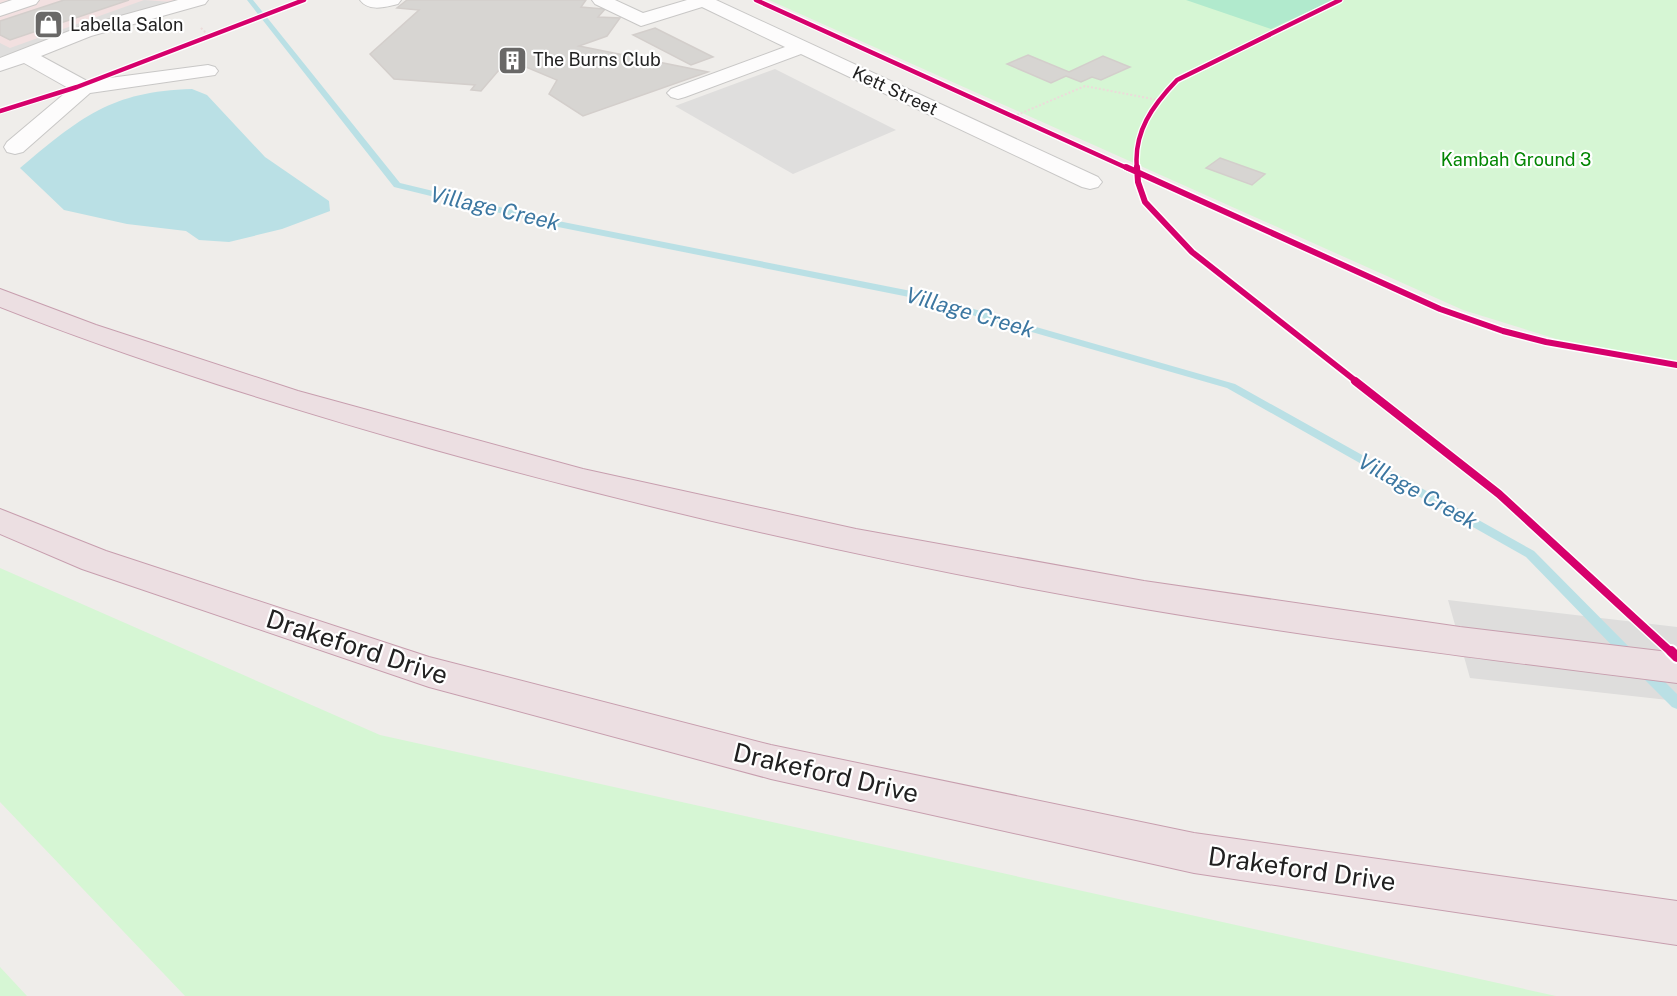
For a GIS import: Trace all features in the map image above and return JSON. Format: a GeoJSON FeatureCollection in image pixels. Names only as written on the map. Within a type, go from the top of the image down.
{"type":"FeatureCollection","features":[{"type":"Feature","properties":{"kind":"highway"},"geometry":{"type":"LineString","coordinates":[[0,297],[86,331],[287,398],[583,480],[856,541],[1144,595],[1460,642],[1677,668]]}},
{"type":"Feature","properties":{"kind":"highway","name":"Drakeford Drive"},"geometry":{"type":"LineString","coordinates":[[0,521],[94,560],[429,672],[771,762],[1194,853],[1677,923]]}},
{"type":"Feature","properties":{"kind":"street"},"geometry":{"type":"LineString","coordinates":[[0,10],[30,0]]}},
{"type":"Feature","properties":{"kind":"street"},"geometry":{"type":"LineString","coordinates":[[0,65],[84,32],[200,0]]}},
{"type":"Feature","properties":{"kind":"street"},"geometry":{"type":"LineString","coordinates":[[369,0],[375,3],[392,0]]}},
{"type":"Feature","properties":{"kind":"street"},"geometry":{"type":"LineString","coordinates":[[601,0],[641,20],[702,1]]}},
{"type":"Feature","properties":{"kind":"street","name":"Kett Street"},"geometry":{"type":"LineString","coordinates":[[702,1],[1090,182]]}},
{"type":"Feature","properties":{"kind":"street"},"geometry":{"type":"LineString","coordinates":[[678,93],[803,47]]}},
{"type":"Feature","properties":{"kind":"street"},"geometry":{"type":"LineString","coordinates":[[22,56],[61,72],[84,88]]}},
{"type":"Feature","properties":{"kind":"street"},"geometry":{"type":"LineString","coordinates":[[15,147],[84,88],[208,70]]}},
{"type":"Feature","properties":{"kind":"path"},"geometry":{"type":"LineString","coordinates":[[198,40],[219,32]]}},
{"type":"Feature","properties":{"kind":"path"},"geometry":{"type":"LineString","coordinates":[[1014,117],[1084,86],[1156,104],[1164,93]]}},
{"type":"Feature","properties":{"kind":"path"},"geometry":{"type":"LineString","coordinates":[[1003,112],[1024,121]]}},
{"type":"Feature","properties":{"kind":"shaded area"},"geometry":{"type":"Polygon","coordinates":[[[0,0],[188,0],[0,63],[0,0]]]}},
{"type":"Feature","properties":{"kind":"shaded area"},"geometry":{"type":"Polygon","coordinates":[[[144,0],[172,2],[0,60],[0,43],[10,48],[144,0]]]}},
{"type":"Feature","properties":{"kind":"shaded area"},"geometry":{"type":"Polygon","coordinates":[[[775,69],[896,130],[793,174],[675,106],[775,69]]]}},
{"type":"Feature","properties":{"kind":"green space","name":"Kambah Ground 3"},"geometry":{"type":"Polygon","coordinates":[[[769,0],[1677,0],[1677,361],[1566,342],[1463,310],[769,0]]]}},
{"type":"Feature","properties":{"kind":"green space"},"geometry":{"type":"Polygon","coordinates":[[[1186,0],[1333,0],[1271,29],[1186,0]]]}},
{"type":"Feature","properties":{"kind":"green space"},"geometry":{"type":"Polygon","coordinates":[[[0,568],[380,735],[1556,996],[185,996],[0,802],[0,568]]]}},
{"type":"Feature","properties":{"kind":"green space"},"geometry":{"type":"Polygon","coordinates":[[[0,967],[27,996],[0,996],[0,967]]]}},
{"type":"Feature","properties":{"kind":"water"},"geometry":{"type":"Polygon","coordinates":[[[192,89],[207,95],[265,157],[329,201],[330,211],[282,229],[229,242],[199,240],[186,231],[127,224],[64,210],[20,168],[61,135],[98,110],[139,95],[192,89]]]}},
{"type":"Feature","properties":{"kind":"pier"},"geometry":{"type":"Polygon","coordinates":[[[1448,600],[1677,627],[1677,701],[1470,678],[1448,600]]]}},
{"type":"Feature","properties":{"kind":"building"},"geometry":{"type":"Polygon","coordinates":[[[64,0],[129,0],[10,40],[0,35],[0,21],[64,0]]]}},
{"type":"Feature","properties":{"kind":"building","name":"The Burns Club"},"geometry":{"type":"Polygon","coordinates":[[[407,0],[586,0],[581,7],[605,9],[598,17],[620,18],[607,36],[579,46],[708,72],[583,116],[549,94],[557,80],[526,67],[499,70],[481,91],[471,90],[475,85],[394,79],[370,54],[419,10],[397,8],[407,0]]]}},
{"type":"Feature","properties":{"kind":"building"},"geometry":{"type":"Polygon","coordinates":[[[655,28],[713,57],[691,65],[633,35],[655,28]]]}},
{"type":"Feature","properties":{"kind":"building"},"geometry":{"type":"Polygon","coordinates":[[[1028,55],[1069,72],[1103,56],[1130,67],[1101,80],[1092,77],[1081,82],[1066,76],[1051,83],[1007,64],[1028,55]]]}},
{"type":"Feature","properties":{"kind":"building"},"geometry":{"type":"Polygon","coordinates":[[[1220,158],[1265,174],[1252,185],[1206,168],[1220,158]]]}},
{"type":"Feature","properties":{"kind":"waterway","name":"Village Creek"},"geometry":{"type":"LineString","coordinates":[[250,0],[397,185],[553,223],[911,294],[1231,386],[1530,554],[1632,657]]}},
{"type":"Feature","properties":{"kind":"waterway","name":"Village Creek"},"geometry":{"type":"LineString","coordinates":[[1644,670],[1677,703]]}},
{"type":"Feature","properties":{"kind":"cycle path"},"geometry":{"type":"LineString","coordinates":[[0,111],[77,87],[304,0]]}},
{"type":"Feature","properties":{"kind":"cycle path"},"geometry":{"type":"LineString","coordinates":[[756,0],[1440,309],[1503,331],[1546,342],[1677,365]]}},
{"type":"Feature","properties":{"kind":"cycle path"},"geometry":{"type":"LineString","coordinates":[[1340,0],[1177,80],[1158,100],[1145,121],[1139,141],[1136,160],[1138,182],[1145,202],[1192,252],[1499,494],[1677,657]]}},
{"type":"Feature","properties":{"kind":"place","name":"Labella Salon"},"geometry":{"type":"Point","coordinates":[49,25]}},
{"type":"Feature","properties":{"kind":"place","name":"The Burns Club"},"geometry":{"type":"Point","coordinates":[512,60]}}]}
